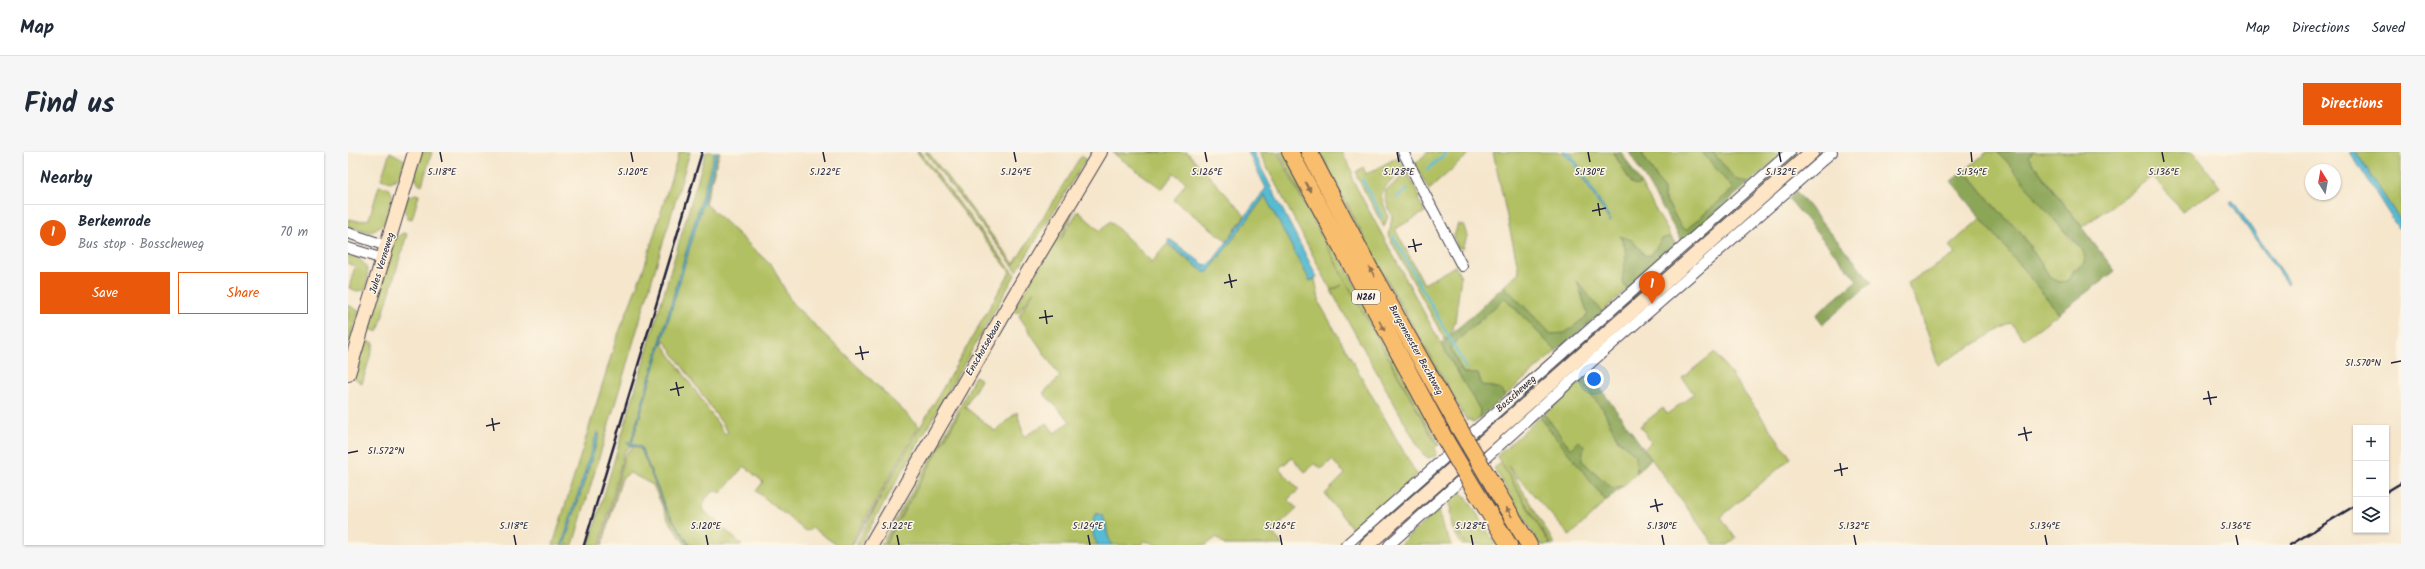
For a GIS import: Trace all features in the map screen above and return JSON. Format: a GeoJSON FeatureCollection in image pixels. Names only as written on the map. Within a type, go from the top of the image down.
{"type":"FeatureCollection","features":[{"type":"Feature","properties":{"kind":"main road","name":"Burgemeester Bechtweg"},"geometry":{"type":"LineString","coordinates":[[1290,152],[1446,441],[1508,545]]}},
{"type":"Feature","properties":{"kind":"main road","name":"Burgemeester Bechtweg"},"geometry":{"type":"LineString","coordinates":[[1309,152],[1370,268],[1487,476],[1529,545]]}},
{"type":"Feature","properties":{"kind":"street","name":"Jules Verneweg"},"geometry":{"type":"LineString","coordinates":[[348,374],[415,152]]}},
{"type":"Feature","properties":{"kind":"street","name":"Enschotsebaan"},"geometry":{"type":"LineString","coordinates":[[871,545],[1016,292],[1100,152]]}},
{"type":"Feature","properties":{"kind":"street"},"geometry":{"type":"LineString","coordinates":[[1403,152],[1462,266]]}},
{"type":"Feature","properties":{"kind":"street","name":"Bosscheweg"},"geometry":{"type":"LineString","coordinates":[[1346,545],[1790,152]]}},
{"type":"Feature","properties":{"kind":"street","name":"Bosscheweg"},"geometry":{"type":"LineString","coordinates":[[1389,545],[1700,259],[1812,152]]}},
{"type":"Feature","properties":{"kind":"street","name":"Bosscheweg"},"geometry":{"type":"LineString","coordinates":[[1367,545],[1700,259],[1832,152]]}},
{"type":"Feature","properties":{"kind":"street"},"geometry":{"type":"LineString","coordinates":[[348,233],[385,252]]}},
{"type":"Feature","properties":{"kind":"street"},"geometry":{"type":"LineString","coordinates":[[1686,244],[1700,259]]}},
{"type":"Feature","properties":{"kind":"street"},"geometry":{"type":"LineString","coordinates":[[348,248],[385,252]]}},
{"type":"Feature","properties":{"kind":"green space"},"geometry":{"type":"Polygon","coordinates":[[[390,152],[405,160],[399,177],[391,182],[381,179],[390,152]]]}},
{"type":"Feature","properties":{"kind":"green space"},"geometry":{"type":"Polygon","coordinates":[[[421,152],[432,152],[422,185],[418,183],[414,176],[421,152]]]}},
{"type":"Feature","properties":{"kind":"green space"},"geometry":{"type":"Polygon","coordinates":[[[679,152],[690,152],[573,545],[564,545],[600,433],[598,431],[562,545],[553,545],[616,340],[644,268],[679,152]]]}},
{"type":"Feature","properties":{"kind":"green space"},"geometry":{"type":"Polygon","coordinates":[[[706,152],[715,152],[631,442],[628,444],[641,449],[665,508],[689,545],[686,545],[668,519],[653,485],[630,473],[622,478],[602,545],[624,457],[627,452],[634,447],[631,446],[624,452],[600,545],[589,545],[706,152]]]}},
{"type":"Feature","properties":{"kind":"green space"},"geometry":{"type":"Polygon","coordinates":[[[718,152],[720,152],[705,203],[773,267],[792,303],[919,426],[850,545],[837,545],[812,528],[807,531],[804,530],[756,491],[763,482],[744,466],[721,493],[715,490],[706,498],[702,509],[742,545],[690,545],[666,509],[641,447],[632,443],[718,152]],[[664,340],[663,344],[725,434],[728,432],[664,340]]]}},
{"type":"Feature","properties":{"kind":"green space"},"geometry":{"type":"Polygon","coordinates":[[[917,152],[920,152],[1015,275],[860,545],[856,545],[881,497],[852,545],[1010,272],[917,152]]]}},
{"type":"Feature","properties":{"kind":"green space"},"geometry":{"type":"Polygon","coordinates":[[[925,152],[928,152],[1014,264],[1079,159],[1082,156],[1086,159],[1017,271],[925,152]]]}},
{"type":"Feature","properties":{"kind":"green space"},"geometry":{"type":"Polygon","coordinates":[[[1187,152],[1245,215],[1227,241],[1174,200],[1186,182],[1174,173],[1162,189],[1113,153],[1187,152]]]}},
{"type":"Feature","properties":{"kind":"green space"},"geometry":{"type":"Polygon","coordinates":[[[1259,152],[1277,152],[1342,275],[1279,152],[1284,152],[1440,444],[1438,446],[1343,276],[1437,446],[1435,448],[1436,456],[1428,458],[1422,453],[1331,291],[1342,285],[1331,290],[1259,152]]]}},
{"type":"Feature","properties":{"kind":"green space"},"geometry":{"type":"Polygon","coordinates":[[[1315,152],[1319,152],[1375,258],[1320,152],[1342,152],[1352,170],[1352,179],[1441,344],[1480,410],[1479,418],[1474,423],[1468,419],[1467,421],[1376,260],[1461,414],[1458,415],[1315,152]]]}},
{"type":"Feature","properties":{"kind":"green space"},"geometry":{"type":"Polygon","coordinates":[[[1428,152],[1471,152],[1429,190],[1415,164],[1428,152]]]}},
{"type":"Feature","properties":{"kind":"green space"},"geometry":{"type":"Polygon","coordinates":[[[1493,152],[1613,152],[1632,184],[1641,184],[1671,237],[1663,238],[1651,255],[1645,255],[1634,244],[1620,237],[1626,251],[1623,276],[1628,288],[1602,312],[1578,282],[1588,315],[1565,334],[1551,334],[1504,286],[1519,272],[1493,152]]]}},
{"type":"Feature","properties":{"kind":"green space"},"geometry":{"type":"Polygon","coordinates":[[[1613,152],[1621,152],[1641,184],[1635,186],[1632,184],[1613,152]]]}},
{"type":"Feature","properties":{"kind":"green space"},"geometry":{"type":"Polygon","coordinates":[[[1629,152],[1641,152],[1664,190],[1664,197],[1682,228],[1686,230],[1733,189],[1702,152],[1713,152],[1735,179],[1749,183],[1682,241],[1629,152]]]}},
{"type":"Feature","properties":{"kind":"green space"},"geometry":{"type":"Polygon","coordinates":[[[1641,152],[1702,152],[1733,189],[1686,230],[1682,228],[1664,197],[1664,190],[1641,152]]]}},
{"type":"Feature","properties":{"kind":"green space"},"geometry":{"type":"Polygon","coordinates":[[[1713,152],[1785,152],[1749,183],[1735,179],[1713,152]]]}},
{"type":"Feature","properties":{"kind":"green space"},"geometry":{"type":"Polygon","coordinates":[[[1795,152],[1804,152],[1696,243],[1696,242],[1795,152]]]}},
{"type":"Feature","properties":{"kind":"green space"},"geometry":{"type":"Polygon","coordinates":[[[1987,152],[1997,152],[2005,159],[2069,237],[2082,249],[2085,256],[2084,263],[2073,271],[2068,281],[2059,282],[2050,277],[2019,230],[1998,211],[1965,170],[1987,152]]]}},
{"type":"Feature","properties":{"kind":"green space"},"geometry":{"type":"Polygon","coordinates":[[[1997,152],[2034,152],[2028,157],[2115,271],[2059,313],[1951,181],[1965,170],[1998,211],[2019,230],[2050,277],[2059,282],[2068,281],[2073,271],[2084,263],[2085,256],[2082,249],[2049,214],[2005,159],[1997,152]]]}},
{"type":"Feature","properties":{"kind":"green space"},"geometry":{"type":"Polygon","coordinates":[[[2034,152],[2194,152],[2220,187],[2182,211],[2153,176],[2082,227],[2028,157],[2034,152]]]}},
{"type":"Feature","properties":{"kind":"green space"},"geometry":{"type":"Polygon","coordinates":[[[2356,152],[2401,152],[2401,222],[2356,152]]]}},
{"type":"Feature","properties":{"kind":"green space"},"geometry":{"type":"Polygon","coordinates":[[[1398,157],[1405,169],[1386,186],[1381,196],[1388,216],[1384,227],[1357,177],[1356,172],[1363,167],[1366,174],[1398,157]]]}},
{"type":"Feature","properties":{"kind":"green space"},"geometry":{"type":"Polygon","coordinates":[[[1407,172],[1420,197],[1418,199],[1425,212],[1395,229],[1424,284],[1455,266],[1461,276],[1455,322],[1451,334],[1445,340],[1389,237],[1392,216],[1385,198],[1386,191],[1407,172]]]}},
{"type":"Feature","properties":{"kind":"green space"},"geometry":{"type":"Polygon","coordinates":[[[379,186],[389,188],[393,196],[384,223],[371,232],[348,227],[348,219],[359,221],[369,219],[379,186]]]}},
{"type":"Feature","properties":{"kind":"green space"},"geometry":{"type":"Polygon","coordinates":[[[1796,191],[1872,282],[1823,324],[1816,315],[1857,280],[1789,199],[1796,191]]]}},
{"type":"Feature","properties":{"kind":"green space"},"geometry":{"type":"Polygon","coordinates":[[[415,194],[419,195],[412,219],[408,218],[404,210],[407,198],[415,194]]]}},
{"type":"Feature","properties":{"kind":"green space"},"geometry":{"type":"Polygon","coordinates":[[[1265,196],[1310,281],[1315,279],[1320,304],[1417,475],[1354,531],[1325,494],[1345,474],[1332,460],[1321,469],[1315,464],[1305,472],[1292,458],[1279,468],[1299,490],[1288,499],[1297,509],[1272,532],[1283,545],[1224,545],[1217,537],[1206,545],[1155,545],[1154,543],[1143,541],[1141,545],[1113,545],[1108,540],[1106,523],[1097,513],[1094,520],[1093,529],[1098,545],[885,545],[960,412],[884,545],[881,545],[959,409],[975,376],[981,380],[965,407],[995,431],[1017,412],[1024,437],[1046,423],[1055,433],[1070,421],[1043,393],[1060,377],[1019,316],[1034,291],[1018,313],[1013,310],[1075,208],[1060,241],[1078,211],[1100,231],[1110,221],[1152,262],[1167,244],[1204,272],[1208,272],[1265,196]]]}},
{"type":"Feature","properties":{"kind":"green space"},"geometry":{"type":"Polygon","coordinates":[[[1981,218],[2059,313],[2024,339],[2011,323],[1938,365],[1920,310],[1907,283],[1956,254],[1949,246],[1981,218]]]}},
{"type":"Feature","properties":{"kind":"green space"},"geometry":{"type":"Polygon","coordinates":[[[1458,224],[1464,226],[1467,236],[1463,249],[1457,247],[1454,236],[1458,224]]]}},
{"type":"Feature","properties":{"kind":"green space"},"geometry":{"type":"Polygon","coordinates":[[[403,233],[407,234],[378,332],[370,329],[369,326],[395,238],[403,233]]]}},
{"type":"Feature","properties":{"kind":"green space"},"geometry":{"type":"Polygon","coordinates":[[[1620,236],[1632,240],[1645,256],[1651,255],[1663,238],[1671,237],[1677,246],[1628,288],[1624,286],[1623,280],[1626,251],[1620,236]]]}},
{"type":"Feature","properties":{"kind":"green space"},"geometry":{"type":"Polygon","coordinates":[[[1682,253],[1685,256],[1655,284],[1621,309],[1620,307],[1682,253]]]}},
{"type":"Feature","properties":{"kind":"green space"},"geometry":{"type":"Polygon","coordinates":[[[348,254],[364,263],[368,272],[365,290],[357,291],[349,288],[355,266],[348,264],[348,254]]]}},
{"type":"Feature","properties":{"kind":"green space"},"geometry":{"type":"Polygon","coordinates":[[[1577,281],[1602,312],[1556,351],[1505,298],[1450,347],[1463,373],[1478,374],[1482,385],[1500,389],[1505,396],[1474,423],[1479,418],[1480,410],[1441,344],[1504,286],[1551,334],[1565,333],[1588,315],[1577,281]]]}},
{"type":"Feature","properties":{"kind":"green space"},"geometry":{"type":"Polygon","coordinates":[[[1505,298],[1556,351],[1505,396],[1497,388],[1482,385],[1478,374],[1463,373],[1450,347],[1505,298]]]}},
{"type":"Feature","properties":{"kind":"green space"},"geometry":{"type":"Polygon","coordinates":[[[348,305],[359,311],[348,347],[348,305]]]}},
{"type":"Feature","properties":{"kind":"green space"},"geometry":{"type":"Polygon","coordinates":[[[1610,316],[1595,331],[1596,333],[1584,346],[1359,545],[1350,545],[1445,460],[1448,464],[1477,439],[1474,435],[1610,316]]]}},
{"type":"Feature","properties":{"kind":"green space"},"geometry":{"type":"Polygon","coordinates":[[[369,341],[374,343],[362,384],[353,377],[363,345],[369,341]]]}},
{"type":"Feature","properties":{"kind":"green space"},"geometry":{"type":"Polygon","coordinates":[[[1715,352],[1791,458],[1721,517],[1736,539],[1728,545],[1714,545],[1644,449],[1651,442],[1640,426],[1663,408],[1667,414],[1694,394],[1682,378],[1715,352]]]}},
{"type":"Feature","properties":{"kind":"green space"},"geometry":{"type":"Polygon","coordinates":[[[1590,374],[1651,459],[1637,473],[1636,455],[1617,438],[1603,409],[1581,382],[1590,374]]]}},
{"type":"Feature","properties":{"kind":"green space"},"geometry":{"type":"Polygon","coordinates":[[[1581,382],[1603,409],[1617,439],[1636,455],[1637,473],[1623,486],[1612,488],[1582,461],[1581,457],[1571,449],[1544,414],[1581,382]]]}},
{"type":"Feature","properties":{"kind":"green space"},"geometry":{"type":"Polygon","coordinates":[[[1544,414],[1571,449],[1579,441],[1584,446],[1582,461],[1612,488],[1623,486],[1606,501],[1540,417],[1544,414]]]}},
{"type":"Feature","properties":{"kind":"green space"},"geometry":{"type":"Polygon","coordinates":[[[1540,417],[1606,501],[1570,536],[1508,466],[1555,545],[1551,545],[1497,456],[1540,417]]]}},
{"type":"Feature","properties":{"kind":"green space"},"geometry":{"type":"Polygon","coordinates":[[[1501,463],[1550,545],[1540,545],[1494,468],[1501,463]]]}},
{"type":"Feature","properties":{"kind":"green space"},"geometry":{"type":"Polygon","coordinates":[[[1459,490],[1465,497],[1466,496],[1496,545],[1462,545],[1452,528],[1450,510],[1453,509],[1450,508],[1448,499],[1459,490]]]}},
{"type":"Feature","properties":{"kind":"green space"},"geometry":{"type":"Polygon","coordinates":[[[1439,509],[1443,529],[1452,545],[1399,545],[1439,509]]]}},
{"type":"Feature","properties":{"kind":"water"},"geometry":{"type":"Polygon","coordinates":[[[715,152],[718,152],[632,443],[641,447],[666,509],[689,545],[665,508],[641,449],[626,442],[631,442],[715,152]]]}},
{"type":"Feature","properties":{"kind":"water"},"geometry":{"type":"Polygon","coordinates":[[[1248,152],[1253,152],[1317,277],[1310,281],[1265,196],[1208,272],[1204,272],[1168,243],[1168,240],[1171,240],[1203,264],[1208,265],[1212,262],[1266,188],[1248,152]]]}},
{"type":"Feature","properties":{"kind":"water"},"geometry":{"type":"Polygon","coordinates":[[[1563,152],[1569,152],[1575,160],[1611,220],[1610,222],[1574,164],[1563,152]]]}},
{"type":"Feature","properties":{"kind":"water"},"geometry":{"type":"Polygon","coordinates":[[[2350,152],[2356,152],[2401,222],[2401,229],[2398,228],[2350,152]]]}},
{"type":"Feature","properties":{"kind":"water"},"geometry":{"type":"Polygon","coordinates":[[[2233,201],[2289,283],[2286,283],[2230,203],[2233,201]]]}},
{"type":"Feature","properties":{"kind":"water"},"geometry":{"type":"Polygon","coordinates":[[[597,432],[599,434],[564,545],[562,545],[597,432]]]}},
{"type":"Feature","properties":{"kind":"water"},"geometry":{"type":"Polygon","coordinates":[[[1095,514],[1102,515],[1110,542],[1113,545],[1098,545],[1094,538],[1093,530],[1095,514]]]}},
{"type":"Feature","properties":{"kind":"waterway"},"geometry":{"type":"LineString","coordinates":[[1427,170],[1447,152]]}},
{"type":"Feature","properties":{"kind":"waterway"},"geometry":{"type":"LineString","coordinates":[[1362,179],[1382,217]]}},
{"type":"Feature","properties":{"kind":"waterway"},"geometry":{"type":"LineString","coordinates":[[1397,198],[1408,189]]}},
{"type":"Feature","properties":{"kind":"waterway"},"geometry":{"type":"LineString","coordinates":[[1393,236],[1466,368]]}},
{"type":"Feature","properties":{"kind":"railway"},"geometry":{"type":"LineString","coordinates":[[584,545],[702,152]]}},
{"type":"Feature","properties":{"kind":"railway"},"geometry":{"type":"LineString","coordinates":[[2389,490],[2401,483]]}},
{"type":"Feature","properties":{"kind":"railway"},"geometry":{"type":"LineString","coordinates":[[2290,545],[2353,507]]}},
{"type":"Feature","properties":{"kind":"place","name":"Berkenrode"},"geometry":{"type":"Point","coordinates":[1652,304]}}]}
